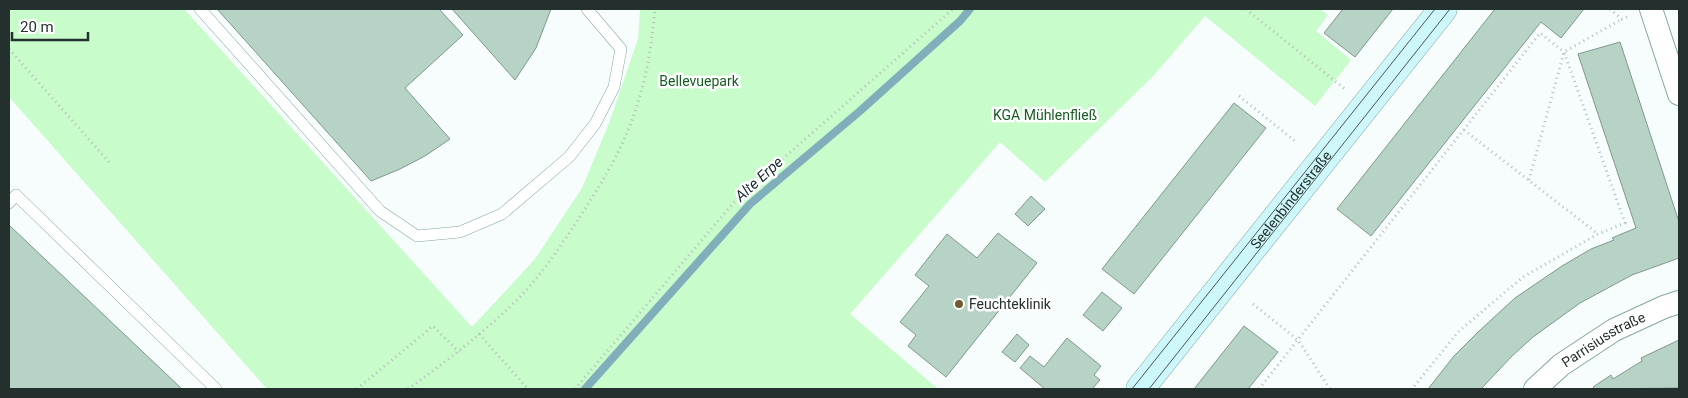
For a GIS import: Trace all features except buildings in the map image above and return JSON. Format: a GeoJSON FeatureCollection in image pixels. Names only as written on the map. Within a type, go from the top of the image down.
{"type":"FeatureCollection","features":[{"type":"Feature","properties":{"kind":"street","name":"Seelenbinderstraße"},"geometry":{"type":"LineString","coordinates":[[1140,389],[1443,9]]}},
{"type":"Feature","properties":{"kind":"street"},"geometry":{"type":"LineString","coordinates":[[1651,9],[1679,94]]}},
{"type":"Feature","properties":{"kind":"street","name":"Parrisiusstraße"},"geometry":{"type":"LineString","coordinates":[[1535,389],[1561,365],[1614,330],[1679,302]]}},
{"type":"Feature","properties":{"kind":"lane"},"geometry":{"type":"LineString","coordinates":[[200,9],[380,211],[417,236],[460,232],[502,214],[569,157],[595,124],[614,87],[621,48],[587,9]]}},
{"type":"Feature","properties":{"kind":"lane"},"geometry":{"type":"LineString","coordinates":[[9,203],[16,195],[216,389]]}},
{"type":"Feature","properties":{"kind":"path"},"geometry":{"type":"LineString","coordinates":[[408,389],[459,352],[517,300],[547,266],[600,186],[622,142],[638,103],[649,58],[655,9]]}},
{"type":"Feature","properties":{"kind":"path"},"geometry":{"type":"LineString","coordinates":[[575,389],[736,200],[953,9]]}},
{"type":"Feature","properties":{"kind":"path"},"geometry":{"type":"LineString","coordinates":[[1246,9],[1340,85]]}},
{"type":"Feature","properties":{"kind":"path"},"geometry":{"type":"LineString","coordinates":[[1610,9],[1622,19]]}},
{"type":"Feature","properties":{"kind":"path"},"geometry":{"type":"LineString","coordinates":[[1530,180],[1564,52],[1630,16]]}},
{"type":"Feature","properties":{"kind":"path"},"geometry":{"type":"LineString","coordinates":[[1259,389],[1540,33],[1564,52],[1625,224],[1598,234],[1523,277],[1458,332],[1412,389]]}},
{"type":"Feature","properties":{"kind":"path"},"geometry":{"type":"LineString","coordinates":[[9,49],[110,162]]}},
{"type":"Feature","properties":{"kind":"path"},"geometry":{"type":"LineString","coordinates":[[1239,96],[1295,141]]}},
{"type":"Feature","properties":{"kind":"path"},"geometry":{"type":"LineString","coordinates":[[1464,130],[1598,234]]}},
{"type":"Feature","properties":{"kind":"path"},"geometry":{"type":"LineString","coordinates":[[1253,304],[1298,340],[1330,389]]}},
{"type":"Feature","properties":{"kind":"path"},"geometry":{"type":"LineString","coordinates":[[357,389],[433,326],[459,352]]}},
{"type":"Feature","properties":{"kind":"path"},"geometry":{"type":"LineString","coordinates":[[480,334],[528,389]]}},
{"type":"Feature","properties":{"kind":"green space"},"geometry":{"type":"Polygon","coordinates":[[[9,9],[184,9],[472,327],[535,259],[582,188],[609,123],[638,39],[640,9],[1320,9],[1328,15],[1316,31],[1351,60],[1315,106],[1205,16],[1154,75],[1045,182],[1000,142],[850,314],[937,388],[935,389],[267,389],[9,97],[9,9]]]}},
{"type":"Feature","properties":{"kind":"waterway","name":"Alte Erpe"},"geometry":{"type":"LineString","coordinates":[[585,389],[750,204],[860,111],[960,21],[970,9]]}},
{"type":"Feature","properties":{"kind":"tram line"},"geometry":{"type":"LineString","coordinates":[[1132,389],[1435,9]]}},
{"type":"Feature","properties":{"kind":"tram line"},"geometry":{"type":"LineString","coordinates":[[1149,389],[1450,9]]}},
{"type":"Feature","properties":{"kind":"place","name":"Feuchteklinik"},"geometry":{"type":"Point","coordinates":[959,304]}},
{"type":"Feature","properties":{"kind":"park label","name":"Bellevuepark"},"geometry":{"type":"Point","coordinates":[699,81]}},
{"type":"Feature","properties":{"kind":"park label","name":"KGA Mühlenfließ"},"geometry":{"type":"Point","coordinates":[1045,115]}}]}
